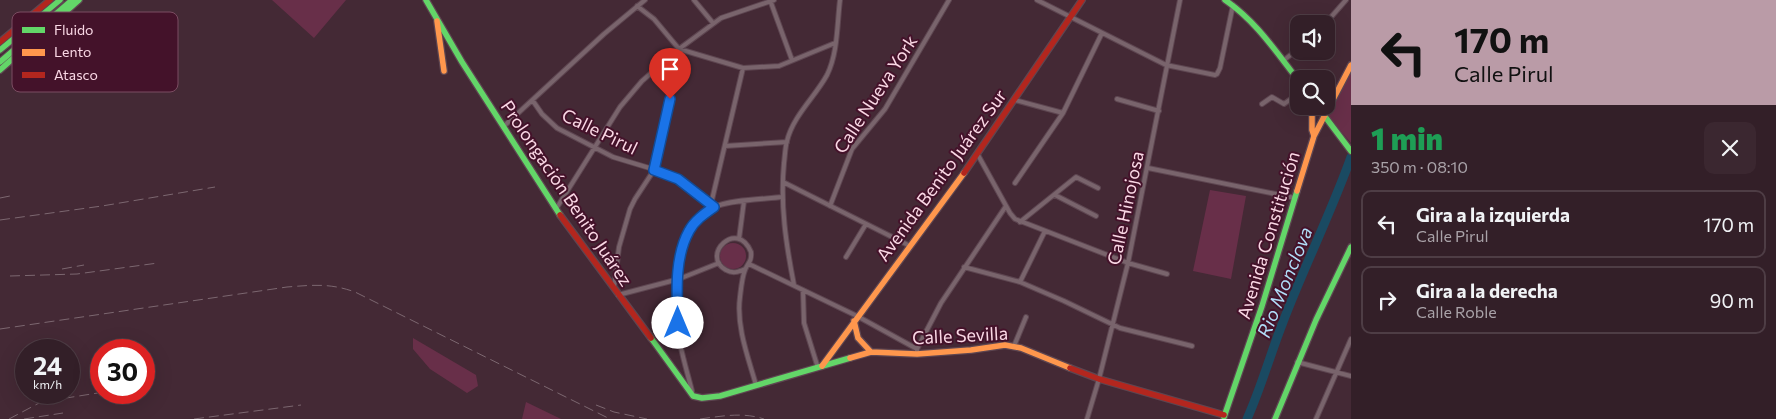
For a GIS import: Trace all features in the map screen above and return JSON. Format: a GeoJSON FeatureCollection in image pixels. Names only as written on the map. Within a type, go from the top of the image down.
{"type":"FeatureCollection","features":[{"type":"Feature","properties":{"kind":"main road"},"geometry":{"type":"LineString","coordinates":[[36,12],[50,0]]}},
{"type":"Feature","properties":{"kind":"main road"},"geometry":{"type":"LineString","coordinates":[[58,12],[72,0]]}},
{"type":"Feature","properties":{"kind":"main road"},"geometry":{"type":"LineString","coordinates":[[65,12],[79,0]]}},
{"type":"Feature","properties":{"kind":"main road","name":"Prolongación Benito Juárez"},"geometry":{"type":"LineString","coordinates":[[426,0],[462,62],[556,209],[693,396]]}},
{"type":"Feature","properties":{"kind":"main road","name":"Avenida Benito Juárez Sur"},"geometry":{"type":"LineString","coordinates":[[820,367],[978,155],[1082,0]]}},
{"type":"Feature","properties":{"kind":"main road"},"geometry":{"type":"LineString","coordinates":[[1225,0],[1251,21],[1290,70]]}},
{"type":"Feature","properties":{"kind":"main road"},"geometry":{"type":"LineString","coordinates":[[46,12],[59,1]]}},
{"type":"Feature","properties":{"kind":"main road"},"geometry":{"type":"LineString","coordinates":[[436,16],[444,71]]}},
{"type":"Feature","properties":{"kind":"main road"},"geometry":{"type":"LineString","coordinates":[[0,42],[12,32]]}},
{"type":"Feature","properties":{"kind":"main road"},"geometry":{"type":"LineString","coordinates":[[0,50],[12,40]]}},
{"type":"Feature","properties":{"kind":"main road"},"geometry":{"type":"LineString","coordinates":[[0,62],[12,52]]}},
{"type":"Feature","properties":{"kind":"main road"},"geometry":{"type":"LineString","coordinates":[[0,70],[12,59]]}},
{"type":"Feature","properties":{"kind":"main road","name":"Avenida Constitución"},"geometry":{"type":"LineString","coordinates":[[1335,95],[1351,65]]}},
{"type":"Feature","properties":{"kind":"main road"},"geometry":{"type":"LineString","coordinates":[[1313,115],[1314,136]]}},
{"type":"Feature","properties":{"kind":"main road"},"geometry":{"type":"LineString","coordinates":[[1324,116],[1351,151]]}},
{"type":"Feature","properties":{"kind":"main road","name":"Avenida Constitución"},"geometry":{"type":"LineString","coordinates":[[1224,417],[1262,306],[1314,136],[1324,116]]}},
{"type":"Feature","properties":{"kind":"main road"},"geometry":{"type":"LineString","coordinates":[[1275,419],[1297,362],[1351,247]]}},
{"type":"Feature","properties":{"kind":"main road"},"geometry":{"type":"LineString","coordinates":[[856,319],[858,338],[871,352]]}},
{"type":"Feature","properties":{"kind":"main road","name":"Calle Sevilla"},"geometry":{"type":"LineString","coordinates":[[820,367],[871,352],[972,350],[999,345],[1014,346],[1099,379],[1224,417]]}},
{"type":"Feature","properties":{"kind":"main road"},"geometry":{"type":"LineString","coordinates":[[693,396],[711,398],[820,367]]}},
{"type":"Feature","properties":{"kind":"street"},"geometry":{"type":"LineString","coordinates":[[503,127],[597,40],[645,0]]}},
{"type":"Feature","properties":{"kind":"street"},"geometry":{"type":"LineString","coordinates":[[694,0],[713,23]]}},
{"type":"Feature","properties":{"kind":"street"},"geometry":{"type":"LineString","coordinates":[[556,209],[620,108],[637,88],[678,49],[713,23],[728,15],[771,0],[792,60]]}},
{"type":"Feature","properties":{"kind":"street"},"geometry":{"type":"LineString","coordinates":[[794,285],[787,252],[782,197],[786,142],[796,120],[826,77],[834,53],[840,0]]}},
{"type":"Feature","properties":{"kind":"street","name":"Calle Nueva York"},"geometry":{"type":"LineString","coordinates":[[830,206],[852,149],[886,109],[949,0]]}},
{"type":"Feature","properties":{"kind":"street"},"geometry":{"type":"LineString","coordinates":[[1037,0],[1166,65],[1199,73],[1217,74],[1220,68],[1233,6]]}},
{"type":"Feature","properties":{"kind":"street","name":"Calle Hinojosa"},"geometry":{"type":"LineString","coordinates":[[1087,419],[1128,263],[1180,0]]}},
{"type":"Feature","properties":{"kind":"street"},"geometry":{"type":"LineString","coordinates":[[1333,15],[1346,0]]}},
{"type":"Feature","properties":{"kind":"street"},"geometry":{"type":"LineString","coordinates":[[637,6],[654,19],[678,49],[743,68],[773,66],[835,43]]}},
{"type":"Feature","properties":{"kind":"street"},"geometry":{"type":"LineString","coordinates":[[1015,183],[1063,113],[1102,32]]}},
{"type":"Feature","properties":{"kind":"street"},"geometry":{"type":"LineString","coordinates":[[614,289],[619,247],[630,209],[654,170],[670,99],[674,53]]}},
{"type":"Feature","properties":{"kind":"street"},"geometry":{"type":"LineString","coordinates":[[1283,61],[1290,55]]}},
{"type":"Feature","properties":{"kind":"street"},"geometry":{"type":"LineString","coordinates":[[712,206],[743,68]]}},
{"type":"Feature","properties":{"kind":"street"},"geometry":{"type":"LineString","coordinates":[[1262,104],[1272,96],[1284,104],[1290,99]]}},
{"type":"Feature","properties":{"kind":"street"},"geometry":{"type":"LineString","coordinates":[[1116,99],[1158,111]]}},
{"type":"Feature","properties":{"kind":"street"},"geometry":{"type":"LineString","coordinates":[[1014,100],[1063,113]]}},
{"type":"Feature","properties":{"kind":"street","name":"Calle Pirul"},"geometry":{"type":"LineString","coordinates":[[533,101],[546,118],[558,128],[594,148],[627,162],[678,179],[712,206]]}},
{"type":"Feature","properties":{"kind":"street"},"geometry":{"type":"LineString","coordinates":[[725,146],[786,142]]}},
{"type":"Feature","properties":{"kind":"street"},"geometry":{"type":"LineString","coordinates":[[978,155],[1012,216],[1020,222],[1128,263],[1167,274]]}},
{"type":"Feature","properties":{"kind":"street"},"geometry":{"type":"LineString","coordinates":[[1148,168],[1295,198]]}},
{"type":"Feature","properties":{"kind":"street"},"geometry":{"type":"LineString","coordinates":[[1020,222],[1076,177],[1098,188]]}},
{"type":"Feature","properties":{"kind":"street"},"geometry":{"type":"LineString","coordinates":[[783,182],[910,246]]}},
{"type":"Feature","properties":{"kind":"street"},"geometry":{"type":"LineString","coordinates":[[1055,195],[1096,216]]}},
{"type":"Feature","properties":{"kind":"street"},"geometry":{"type":"LineString","coordinates":[[693,396],[680,343],[678,323],[678,279],[682,252],[689,230],[712,206],[729,202],[782,197]]}},
{"type":"Feature","properties":{"kind":"street"},"geometry":{"type":"LineString","coordinates":[[739,239],[744,202]]}},
{"type":"Feature","properties":{"kind":"street"},"geometry":{"type":"LineString","coordinates":[[749,264],[794,285],[917,351],[938,308],[1006,206]]}},
{"type":"Feature","properties":{"kind":"street"},"geometry":{"type":"LineString","coordinates":[[846,257],[866,224]]}},
{"type":"Feature","properties":{"kind":"street"},"geometry":{"type":"LineString","coordinates":[[1020,282],[1045,231]]}},
{"type":"Feature","properties":{"kind":"street"},"geometry":{"type":"LineString","coordinates":[[730,238],[739,239],[749,246],[752,258],[745,269],[739,272],[732,272],[723,268],[719,263],[717,253],[724,241],[730,238]]}},
{"type":"Feature","properties":{"kind":"street"},"geometry":{"type":"LineString","coordinates":[[618,295],[678,279],[719,263]]}},
{"type":"Feature","properties":{"kind":"street"},"geometry":{"type":"LineString","coordinates":[[964,267],[1020,282],[1113,325],[1192,346]]}},
{"type":"Feature","properties":{"kind":"street"},"geometry":{"type":"LineString","coordinates":[[745,269],[739,300],[740,321],[756,385]]}},
{"type":"Feature","properties":{"kind":"street"},"geometry":{"type":"LineString","coordinates":[[803,290],[804,323],[820,367]]}},
{"type":"Feature","properties":{"kind":"street"},"geometry":{"type":"LineString","coordinates":[[1014,346],[1026,317]]}},
{"type":"Feature","properties":{"kind":"street"},"geometry":{"type":"LineString","coordinates":[[1316,419],[1351,339]]}},
{"type":"Feature","properties":{"kind":"street"},"geometry":{"type":"LineString","coordinates":[[1297,362],[1351,376]]}},
{"type":"Feature","properties":{"kind":"shaded area"},"geometry":{"type":"Polygon","coordinates":[[[272,0],[346,0],[314,38],[272,0]]]}},
{"type":"Feature","properties":{"kind":"shaded area"},"geometry":{"type":"Polygon","coordinates":[[[1351,69],[1351,143],[1328,116],[1335,115],[1335,102],[1351,69]]]}},
{"type":"Feature","properties":{"kind":"shaded area"},"geometry":{"type":"Polygon","coordinates":[[[1210,190],[1246,196],[1231,279],[1193,271],[1210,190]]]}},
{"type":"Feature","properties":{"kind":"shaded area"},"geometry":{"type":"Polygon","coordinates":[[[733,243],[742,247],[746,256],[742,265],[733,269],[724,265],[720,256],[724,247],[733,243]]]}},
{"type":"Feature","properties":{"kind":"shaded area"},"geometry":{"type":"Polygon","coordinates":[[[413,338],[476,375],[478,386],[467,393],[430,369],[413,349],[413,338]]]}},
{"type":"Feature","properties":{"kind":"shaded area"},"geometry":{"type":"Polygon","coordinates":[[[526,402],[561,419],[522,419],[526,402]]]}},
{"type":"Feature","properties":{"kind":"waterway","name":"Rio Monclova"},"geometry":{"type":"LineString","coordinates":[[1247,419],[1291,301],[1351,157]]}},
{"type":"Feature","properties":{"kind":"railway"},"geometry":{"type":"LineString","coordinates":[[0,220],[102,206],[215,187]]}},
{"type":"Feature","properties":{"kind":"railway"},"geometry":{"type":"LineString","coordinates":[[0,198],[10,196]]}},
{"type":"Feature","properties":{"kind":"railway"},"geometry":{"type":"LineString","coordinates":[[10,276],[77,274],[158,263]]}},
{"type":"Feature","properties":{"kind":"railway"},"geometry":{"type":"LineString","coordinates":[[62,269],[84,265]]}},
{"type":"Feature","properties":{"kind":"railway"},"geometry":{"type":"LineString","coordinates":[[0,329],[287,287],[329,286],[355,292],[610,419]]}},
{"type":"Feature","properties":{"kind":"railway"},"geometry":{"type":"LineString","coordinates":[[9,419],[41,402],[90,394]]}},
{"type":"Feature","properties":{"kind":"railway"},"geometry":{"type":"LineString","coordinates":[[194,419],[301,405]]}},
{"type":"Feature","properties":{"kind":"railway"},"geometry":{"type":"LineString","coordinates":[[596,405],[614,412],[647,419]]}},
{"type":"Feature","properties":{"kind":"railway"},"geometry":{"type":"LineString","coordinates":[[24,419],[63,413]]}},
{"type":"Feature","properties":{"kind":"railway"},"geometry":{"type":"LineString","coordinates":[[700,419],[740,415],[764,419]]}},
{"type":"Feature","properties":{"kind":"traffic: fast"},"geometry":{"type":"LineString","coordinates":[[46,12],[60,0]]}},
{"type":"Feature","properties":{"kind":"traffic: fast"},"geometry":{"type":"LineString","coordinates":[[58,12],[72,0]]}},
{"type":"Feature","properties":{"kind":"traffic: fast"},"geometry":{"type":"LineString","coordinates":[[65,12],[79,0]]}},
{"type":"Feature","properties":{"kind":"traffic: fast"},"geometry":{"type":"LineString","coordinates":[[426,0],[462,62],[560,215]]}},
{"type":"Feature","properties":{"kind":"traffic: fast"},"geometry":{"type":"LineString","coordinates":[[1225,0],[1256,27],[1291,70]]}},
{"type":"Feature","properties":{"kind":"traffic: fast"},"geometry":{"type":"LineString","coordinates":[[0,50],[12,40]]}},
{"type":"Feature","properties":{"kind":"traffic: fast"},"geometry":{"type":"LineString","coordinates":[[0,62],[12,52]]}},
{"type":"Feature","properties":{"kind":"traffic: fast"},"geometry":{"type":"LineString","coordinates":[[0,70],[12,59]]}},
{"type":"Feature","properties":{"kind":"traffic: fast"},"geometry":{"type":"LineString","coordinates":[[1324,115],[1351,151]]}},
{"type":"Feature","properties":{"kind":"traffic: fast"},"geometry":{"type":"LineString","coordinates":[[1224,417],[1262,306],[1297,191]]}},
{"type":"Feature","properties":{"kind":"traffic: fast"},"geometry":{"type":"LineString","coordinates":[[1275,419],[1316,320],[1351,247]]}},
{"type":"Feature","properties":{"kind":"traffic: fast"},"geometry":{"type":"LineString","coordinates":[[651,338],[693,396],[702,398],[720,396],[850,358]]}},
{"type":"Feature","properties":{"kind":"traffic: slow"},"geometry":{"type":"LineString","coordinates":[[437,21],[444,71]]}},
{"type":"Feature","properties":{"kind":"traffic: slow"},"geometry":{"type":"LineString","coordinates":[[1297,191],[1314,136],[1351,65]]}},
{"type":"Feature","properties":{"kind":"traffic: slow"},"geometry":{"type":"LineString","coordinates":[[1312,115],[1314,136]]}},
{"type":"Feature","properties":{"kind":"traffic: slow"},"geometry":{"type":"LineString","coordinates":[[822,366],[964,173]]}},
{"type":"Feature","properties":{"kind":"traffic: slow"},"geometry":{"type":"LineString","coordinates":[[854,321],[858,338],[871,352]]}},
{"type":"Feature","properties":{"kind":"traffic: slow"},"geometry":{"type":"LineString","coordinates":[[850,358],[871,352],[917,354],[971,350],[1005,345],[1021,348],[1070,368]]}},
{"type":"Feature","properties":{"kind":"traffic: jam"},"geometry":{"type":"LineString","coordinates":[[36,12],[50,0]]}},
{"type":"Feature","properties":{"kind":"traffic: jam"},"geometry":{"type":"LineString","coordinates":[[964,173],[1082,0]]}},
{"type":"Feature","properties":{"kind":"traffic: jam"},"geometry":{"type":"LineString","coordinates":[[0,42],[12,32]]}},
{"type":"Feature","properties":{"kind":"traffic: jam"},"geometry":{"type":"LineString","coordinates":[[560,215],[651,338]]}},
{"type":"Feature","properties":{"kind":"traffic: jam"},"geometry":{"type":"LineString","coordinates":[[1070,368],[1099,379],[1224,415]]}},
{"type":"Feature","properties":{"kind":"route"},"geometry":{"type":"LineString","coordinates":[[670,99],[654,170],[678,179],[714,207],[694,223],[686,238],[679,266],[678,323]]}}]}
